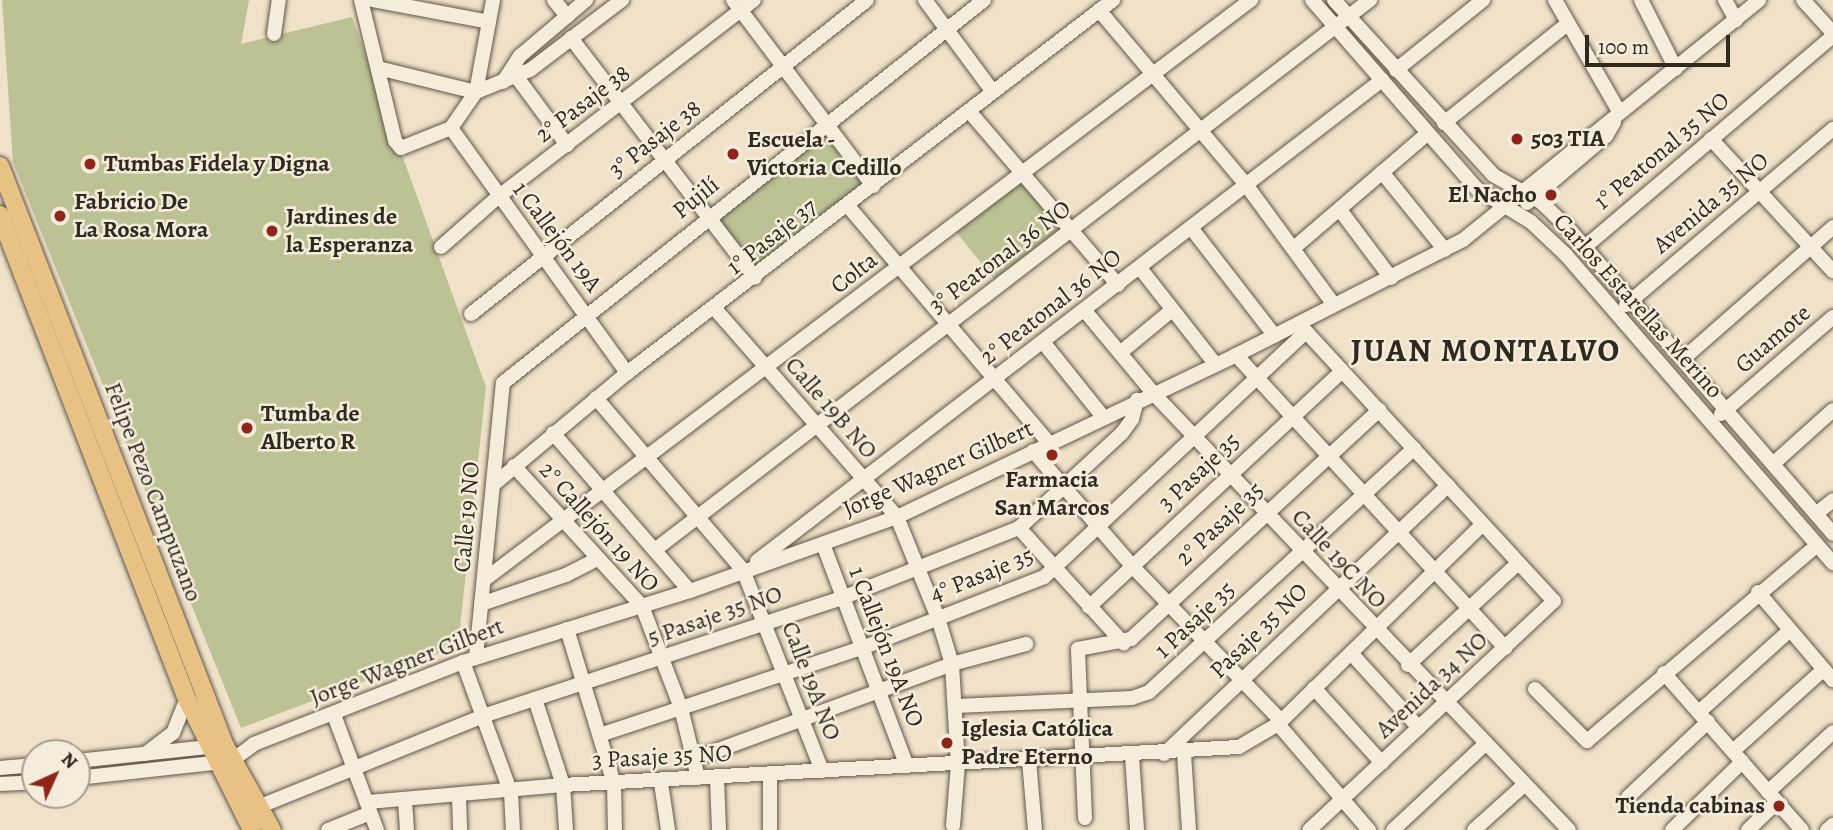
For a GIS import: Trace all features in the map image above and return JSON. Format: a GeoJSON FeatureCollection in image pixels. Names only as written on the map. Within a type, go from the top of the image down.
{"type":"FeatureCollection","features":[{"type":"Feature","properties":{"kind":"main road","name":"Felipe Pezo Campuzano"},"geometry":{"type":"LineString","coordinates":[[0,166],[220,754],[252,830]]}},
{"type":"Feature","properties":{"kind":"main road","name":"Felipe Pezo Campuzano"},"geometry":{"type":"LineString","coordinates":[[0,215],[187,699],[220,754],[272,830]]}},
{"type":"Feature","properties":{"kind":"street"},"geometry":{"type":"LineString","coordinates":[[274,34],[279,0]]}},
{"type":"Feature","properties":{"kind":"street"},"geometry":{"type":"LineString","coordinates":[[361,0],[401,148],[451,128],[477,92],[493,0]]}},
{"type":"Feature","properties":{"kind":"street"},"geometry":{"type":"LineString","coordinates":[[373,0],[489,22]]}},
{"type":"Feature","properties":{"kind":"street"},"geometry":{"type":"LineString","coordinates":[[554,0],[566,16]]}},
{"type":"Feature","properties":{"kind":"street"},"geometry":{"type":"LineString","coordinates":[[510,80],[520,56],[586,0]]}},
{"type":"Feature","properties":{"kind":"street"},"geometry":{"type":"LineString","coordinates":[[378,68],[477,92],[510,80],[622,0]]}},
{"type":"Feature","properties":{"kind":"street","name":"2° Pasaje 38"},"geometry":{"type":"LineString","coordinates":[[441,247],[498,197],[621,105],[737,5],[754,0]]}},
{"type":"Feature","properties":{"kind":"street","name":"3° Pasaje 38"},"geometry":{"type":"LineString","coordinates":[[471,314],[541,255],[664,162],[867,0]]}},
{"type":"Feature","properties":{"kind":"street"},"geometry":{"type":"LineString","coordinates":[[925,0],[993,92]]}},
{"type":"Feature","properties":{"kind":"street","name":"Pujilí"},"geometry":{"type":"LineString","coordinates":[[504,382],[585,314],[984,0]]}},
{"type":"Feature","properties":{"kind":"street","name":"1° Pasaje 37"},"geometry":{"type":"LineString","coordinates":[[493,485],[627,373],[715,309],[1113,0]]}},
{"type":"Feature","properties":{"kind":"street","name":"Colta"},"geometry":{"type":"LineString","coordinates":[[484,580],[565,523],[1152,71],[1251,0]]}},
{"type":"Feature","properties":{"kind":"street","name":"Carlos Estarellas Merino"},"geometry":{"type":"LineString","coordinates":[[1312,0],[1478,189],[1545,234],[1618,313],[1833,564]]}},
{"type":"Feature","properties":{"kind":"street","name":"Carlos Estarellas Merino"},"geometry":{"type":"LineString","coordinates":[[1334,0],[1493,175],[1519,192],[1534,197],[1585,247],[1833,534]]}},
{"type":"Feature","properties":{"kind":"street","name":"3° Peatonal 36 NO"},"geometry":{"type":"LineString","coordinates":[[656,548],[816,423],[1072,232],[1370,0]]}},
{"type":"Feature","properties":{"kind":"street"},"geometry":{"type":"LineString","coordinates":[[1396,70],[1483,0]]}},
{"type":"Feature","properties":{"kind":"street"},"geometry":{"type":"LineString","coordinates":[[1555,0],[1617,115]]}},
{"type":"Feature","properties":{"kind":"street"},"geometry":{"type":"LineString","coordinates":[[1641,0],[1676,69]]}},
{"type":"Feature","properties":{"kind":"street"},"geometry":{"type":"LineString","coordinates":[[1725,0],[1736,20]]}},
{"type":"Feature","properties":{"kind":"street","name":"Jorge Wagner Gilbert"},"geometry":{"type":"LineString","coordinates":[[1510,210],[1519,192],[1759,0]]}},
{"type":"Feature","properties":{"kind":"street"},"geometry":{"type":"LineString","coordinates":[[1803,0],[1833,35]]}},
{"type":"Feature","properties":{"kind":"street"},"geometry":{"type":"LineString","coordinates":[[737,5],[823,125],[873,186]]}},
{"type":"Feature","properties":{"kind":"street"},"geometry":{"type":"LineString","coordinates":[[1100,10],[1247,186],[1295,247],[1334,305]]}},
{"type":"Feature","properties":{"kind":"street"},"geometry":{"type":"LineString","coordinates":[[1444,123],[1567,24]]}},
{"type":"Feature","properties":{"kind":"street","name":"1° Peatonal 35 NO"},"geometry":{"type":"LineString","coordinates":[[1585,247],[1833,35]]}},
{"type":"Feature","properties":{"kind":"street"},"geometry":{"type":"LineString","coordinates":[[571,38],[755,278]]}},
{"type":"Feature","properties":{"kind":"street"},"geometry":{"type":"LineString","coordinates":[[510,80],[567,145]]}},
{"type":"Feature","properties":{"kind":"street","name":"2° Peatonal 36 NO"},"geometry":{"type":"LineString","coordinates":[[746,569],[1192,229],[1382,80]]}},
{"type":"Feature","properties":{"kind":"street"},"geometry":{"type":"LineString","coordinates":[[969,111],[1118,285]]}},
{"type":"Feature","properties":{"kind":"street","name":"Jorge Wagner Gilbert"},"geometry":{"type":"LineString","coordinates":[[220,754],[334,715],[469,660],[690,591],[897,517],[1137,400],[1275,336],[1303,328],[1334,305],[1445,250],[1534,197],[1606,136],[1617,115]]}},
{"type":"Feature","properties":{"kind":"street","name":"1 Callejón 19A"},"geometry":{"type":"LineString","coordinates":[[451,128],[627,373]]}},
{"type":"Feature","properties":{"kind":"street","name":"Avenida 35 NO"},"geometry":{"type":"LineString","coordinates":[[1618,313],[1833,129]]}},
{"type":"Feature","properties":{"kind":"street"},"geometry":{"type":"LineString","coordinates":[[1295,247],[1428,133]]}},
{"type":"Feature","properties":{"kind":"street"},"geometry":{"type":"LineString","coordinates":[[1711,139],[1833,271]]}},
{"type":"Feature","properties":{"kind":"street"},"geometry":{"type":"LineString","coordinates":[[1382,172],[1445,250]]}},
{"type":"Feature","properties":{"kind":"street"},"geometry":{"type":"LineString","coordinates":[[848,206],[952,323],[1049,443]]}},
{"type":"Feature","properties":{"kind":"street"},"geometry":{"type":"LineString","coordinates":[[1340,210],[1391,278]]}},
{"type":"Feature","properties":{"kind":"street"},"geometry":{"type":"LineString","coordinates":[[1683,359],[1833,228]]}},
{"type":"Feature","properties":{"kind":"street"},"geometry":{"type":"LineString","coordinates":[[1192,229],[1275,336]]}},
{"type":"Feature","properties":{"kind":"street"},"geometry":{"type":"LineString","coordinates":[[1140,268],[1216,365]]}},
{"type":"Feature","properties":{"kind":"street","name":"Calle 19B NO"},"geometry":{"type":"LineString","coordinates":[[715,309],[897,517],[938,618],[952,664],[958,764],[953,825]]}},
{"type":"Feature","properties":{"kind":"street"},"geometry":{"type":"LineString","coordinates":[[1120,353],[1172,310]]}},
{"type":"Feature","properties":{"kind":"street","name":"Calle 19C NO"},"geometry":{"type":"LineString","coordinates":[[1085,311],[1153,393],[1566,829]]}},
{"type":"Feature","properties":{"kind":"street","name":"Guamote"},"geometry":{"type":"LineString","coordinates":[[1712,422],[1833,317]]}},
{"type":"Feature","properties":{"kind":"street"},"geometry":{"type":"LineString","coordinates":[[1303,328],[1518,563],[1408,665]]}},
{"type":"Feature","properties":{"kind":"street","name":"4° Pasaje 35"},"geometry":{"type":"LineString","coordinates":[[600,735],[862,648],[1054,569],[1256,378],[1303,328]]}},
{"type":"Feature","properties":{"kind":"street"},"geometry":{"type":"LineString","coordinates":[[1043,342],[1103,417]]}},
{"type":"Feature","properties":{"kind":"street"},"geometry":{"type":"LineString","coordinates":[[1236,355],[1505,648]]}},
{"type":"Feature","properties":{"kind":"street","name":"3 Pasaje 35"},"geometry":{"type":"LineString","coordinates":[[1089,607],[1342,371]]}},
{"type":"Feature","properties":{"kind":"street","name":"Calle 19 NO"},"geometry":{"type":"LineString","coordinates":[[504,382],[481,604],[469,660],[483,716],[511,793],[513,830]]}},
{"type":"Feature","properties":{"kind":"street"},"geometry":{"type":"LineString","coordinates":[[596,398],[746,569]]}},
{"type":"Feature","properties":{"kind":"street","name":"5 Pasaje 35 NO"},"geometry":{"type":"LineString","coordinates":[[258,807],[483,716],[842,598],[1018,528],[1064,490],[1128,426],[1137,400]]}},
{"type":"Feature","properties":{"kind":"street","name":"2° Pasaje 35"},"geometry":{"type":"LineString","coordinates":[[1124,644],[1264,512],[1379,410]]}},
{"type":"Feature","properties":{"kind":"street"},"geometry":{"type":"LineString","coordinates":[[1774,463],[1833,410]]}},
{"type":"Feature","properties":{"kind":"street"},"geometry":{"type":"LineString","coordinates":[[554,433],[656,548],[690,591]]}},
{"type":"Feature","properties":{"kind":"street","name":"1 Pasaje 35"},"geometry":{"type":"LineString","coordinates":[[956,706],[1132,698],[1149,692],[1363,492],[1414,448]]}},
{"type":"Feature","properties":{"kind":"street"},"geometry":{"type":"LineString","coordinates":[[1033,451],[1133,567],[1242,679],[1370,830]]}},
{"type":"Feature","properties":{"kind":"street","name":"2° Callejón 19 NO"},"geometry":{"type":"LineString","coordinates":[[514,466],[642,606],[681,708],[698,778]]}},
{"type":"Feature","properties":{"kind":"street","name":"Pasaje 35 NO"},"geometry":{"type":"LineString","coordinates":[[1164,754],[1336,588],[1448,485]]}},
{"type":"Feature","properties":{"kind":"street"},"geometry":{"type":"LineString","coordinates":[[1816,514],[1833,500]]}},
{"type":"Feature","properties":{"kind":"street"},"geometry":{"type":"LineString","coordinates":[[958,764],[1184,753],[1239,747],[1279,722],[1483,524]]}},
{"type":"Feature","properties":{"kind":"street"},"geometry":{"type":"LineString","coordinates":[[1018,528],[1124,644]]}},
{"type":"Feature","properties":{"kind":"street","name":"1 Callejón 19A NO"},"geometry":{"type":"LineString","coordinates":[[823,544],[907,766]]}},
{"type":"Feature","properties":{"kind":"street"},"geometry":{"type":"LineString","coordinates":[[1535,689],[1585,741],[1758,592],[1817,545]]}},
{"type":"Feature","properties":{"kind":"street"},"geometry":{"type":"LineString","coordinates":[[481,604],[566,575],[597,559]]}},
{"type":"Feature","properties":{"kind":"street","name":"Avenida 34 NO"},"geometry":{"type":"LineString","coordinates":[[1309,830],[1552,605],[1553,599],[1518,563]]}},
{"type":"Feature","properties":{"kind":"street","name":"Calle 19A NO"},"geometry":{"type":"LineString","coordinates":[[746,569],[822,771]]}},
{"type":"Feature","properties":{"kind":"street"},"geometry":{"type":"LineString","coordinates":[[1672,830],[1737,757],[1828,674],[1758,592]]}},
{"type":"Feature","properties":{"kind":"street"},"geometry":{"type":"LineString","coordinates":[[567,629],[614,784],[615,830]]}},
{"type":"Feature","properties":{"kind":"street"},"geometry":{"type":"LineString","coordinates":[[1628,797],[1790,630]]}},
{"type":"Feature","properties":{"kind":"street"},"geometry":{"type":"LineString","coordinates":[[694,759],[879,694],[952,664],[1026,643]]}},
{"type":"Feature","properties":{"kind":"street"},"geometry":{"type":"LineString","coordinates":[[1085,818],[1077,699],[1077,652],[1083,646],[1124,644]]}},
{"type":"Feature","properties":{"kind":"street"},"geometry":{"type":"LineString","coordinates":[[1351,653],[1419,728]]}},
{"type":"Feature","properties":{"kind":"street"},"geometry":{"type":"LineString","coordinates":[[1664,673],[1802,830]]}},
{"type":"Feature","properties":{"kind":"street"},"geometry":{"type":"LineString","coordinates":[[1314,688],[1382,763]]}},
{"type":"Feature","properties":{"kind":"street"},"geometry":{"type":"LineString","coordinates":[[144,755],[173,733],[187,699]]}},
{"type":"Feature","properties":{"kind":"street"},"geometry":{"type":"LineString","coordinates":[[535,699],[563,785],[566,830]]}},
{"type":"Feature","properties":{"kind":"street"},"geometry":{"type":"LineString","coordinates":[[334,715],[377,830]]}},
{"type":"Feature","properties":{"kind":"street"},"geometry":{"type":"LineString","coordinates":[[1748,830],[1772,797],[1833,732]]}},
{"type":"Feature","properties":{"kind":"street"},"geometry":{"type":"LineString","coordinates":[[1392,830],[1485,746]]}},
{"type":"Feature","properties":{"kind":"street"},"geometry":{"type":"LineString","coordinates":[[1184,753],[1189,830]]}},
{"type":"Feature","properties":{"kind":"street"},"geometry":{"type":"LineString","coordinates":[[91,760],[144,755],[220,754]]}},
{"type":"Feature","properties":{"kind":"street"},"geometry":{"type":"LineString","coordinates":[[91,776],[220,754]]}},
{"type":"Feature","properties":{"kind":"street"},"geometry":{"type":"LineString","coordinates":[[1132,756],[1137,830]]}},
{"type":"Feature","properties":{"kind":"street"},"geometry":{"type":"LineString","coordinates":[[1028,761],[1035,830]]}},
{"type":"Feature","properties":{"kind":"street","name":"3 Pasaje 35 NO"},"geometry":{"type":"LineString","coordinates":[[369,807],[563,785],[662,783],[698,778],[958,764]]}},
{"type":"Feature","properties":{"kind":"street"},"geometry":{"type":"LineString","coordinates":[[0,768],[21,766]]}},
{"type":"Feature","properties":{"kind":"street"},"geometry":{"type":"LineString","coordinates":[[770,774],[770,830]]}},
{"type":"Feature","properties":{"kind":"street"},"geometry":{"type":"LineString","coordinates":[[717,778],[719,830]]}},
{"type":"Feature","properties":{"kind":"street"},"geometry":{"type":"LineString","coordinates":[[0,784],[21,783]]}},
{"type":"Feature","properties":{"kind":"street"},"geometry":{"type":"LineString","coordinates":[[662,783],[668,830]]}},
{"type":"Feature","properties":{"kind":"street"},"geometry":{"type":"LineString","coordinates":[[1474,830],[1524,785]]}},
{"type":"Feature","properties":{"kind":"street"},"geometry":{"type":"LineString","coordinates":[[459,797],[460,830]]}},
{"type":"Feature","properties":{"kind":"street"},"geometry":{"type":"LineString","coordinates":[[405,801],[407,830]]}},
{"type":"Feature","properties":{"kind":"street"},"geometry":{"type":"LineString","coordinates":[[328,830],[369,807]]}},
{"type":"Feature","properties":{"kind":"street"},"geometry":{"type":"LineString","coordinates":[[1828,830],[1833,825]]}},
{"type":"Feature","properties":{"kind":"green space"},"geometry":{"type":"Polygon","coordinates":[[[2,0],[249,0],[241,44],[352,17],[486,387],[458,646],[241,728],[13,162],[2,0]]]}},
{"type":"Feature","properties":{"kind":"green space"},"geometry":{"type":"Polygon","coordinates":[[[827,134],[867,189],[755,271],[715,216],[827,134]]]}},
{"type":"Feature","properties":{"kind":"green space"},"geometry":{"type":"Polygon","coordinates":[[[1021,177],[1062,228],[996,281],[955,230],[1021,177]]]}},
{"type":"Feature","properties":{"kind":"place","name":"503 TIA"},"geometry":{"type":"Point","coordinates":[1517,139]}},
{"type":"Feature","properties":{"kind":"place","name":"Escuela - Victoria Cedillo"},"geometry":{"type":"Point","coordinates":[733,154]}},
{"type":"Feature","properties":{"kind":"place","name":"Tumbas Fidela y Digna"},"geometry":{"type":"Point","coordinates":[90,164]}},
{"type":"Feature","properties":{"kind":"place","name":"El Nacho"},"geometry":{"type":"Point","coordinates":[1551,195]}},
{"type":"Feature","properties":{"kind":"place","name":"Fabricio De La Rosa Mora"},"geometry":{"type":"Point","coordinates":[60,216]}},
{"type":"Feature","properties":{"kind":"place","name":"Jardines de la Esperanza"},"geometry":{"type":"Point","coordinates":[272,231]}},
{"type":"Feature","properties":{"kind":"place","name":"Tumba de Alberto R"},"geometry":{"type":"Point","coordinates":[247,428]}},
{"type":"Feature","properties":{"kind":"place","name":"Farmacia San Marcos"},"geometry":{"type":"Point","coordinates":[1052,455]}},
{"type":"Feature","properties":{"kind":"place","name":"Iglesia Católica Padre Eterno"},"geometry":{"type":"Point","coordinates":[947,743]}},
{"type":"Feature","properties":{"kind":"place","name":"Tienda cabinas"},"geometry":{"type":"Point","coordinates":[1779,806]}},
{"type":"Feature","properties":{"kind":"district","name":"JUAN MONTALVO"},"geometry":{"type":"Point","coordinates":[1486,350]}}]}
